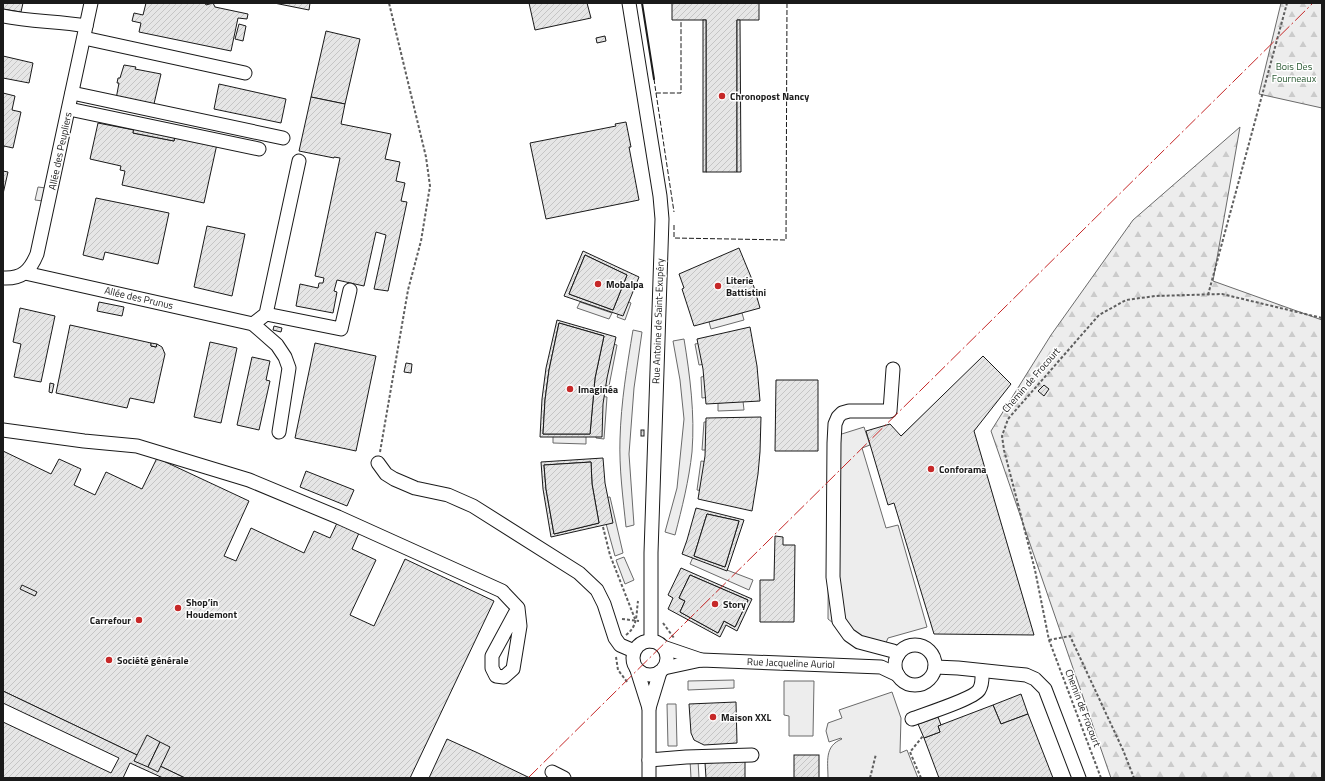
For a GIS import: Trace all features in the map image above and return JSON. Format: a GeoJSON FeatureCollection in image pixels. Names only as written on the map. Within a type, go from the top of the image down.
{"type":"FeatureCollection","features":[{"type":"Feature","properties":{"kind":"street","name":"Allée des Peupliers"},"geometry":{"type":"LineString","coordinates":[[25,273],[32,265],[37,254],[91,3]]}},
{"type":"Feature","properties":{"kind":"street","name":"Rue Antoine de Saint-Exupéry"},"geometry":{"type":"LineString","coordinates":[[629,3],[660,196],[662,219],[650,641]]}},
{"type":"Feature","properties":{"kind":"street"},"geometry":{"type":"LineString","coordinates":[[3,16],[21,20],[70,23],[85,32],[245,73]]}},
{"type":"Feature","properties":{"kind":"street"},"geometry":{"type":"LineString","coordinates":[[72,92],[283,138]]}},
{"type":"Feature","properties":{"kind":"street"},"geometry":{"type":"LineString","coordinates":[[69,109],[259,149]]}},
{"type":"Feature","properties":{"kind":"street"},"geometry":{"type":"LineString","coordinates":[[279,432],[288,368],[285,357],[277,345],[253,324],[266,314],[299,160]]}},
{"type":"Feature","properties":{"kind":"street"},"geometry":{"type":"LineString","coordinates":[[3,278],[16,278],[25,273]]}},
{"type":"Feature","properties":{"kind":"street","name":"Allée des Prunus"},"geometry":{"type":"LineString","coordinates":[[25,273],[253,324]]}},
{"type":"Feature","properties":{"kind":"street"},"geometry":{"type":"LineString","coordinates":[[266,314],[341,329],[350,290]]}},
{"type":"Feature","properties":{"kind":"street"},"geometry":{"type":"LineString","coordinates":[[893,369],[890,411],[849,411],[842,413],[838,417],[835,424],[832,564],[834,591],[839,621],[849,635],[859,642],[893,651],[897,657],[896,664],[898,675]]}},
{"type":"Feature","properties":{"kind":"street"},"geometry":{"type":"LineString","coordinates":[[3,430],[84,441],[137,446],[249,480],[338,517],[502,591],[518,608]]}},
{"type":"Feature","properties":{"kind":"street"},"geometry":{"type":"LineString","coordinates":[[378,463],[386,474],[394,479],[415,488],[448,495],[473,506],[579,573],[597,590],[604,604],[615,638],[620,645],[634,651]]}},
{"type":"Feature","properties":{"kind":"street"},"geometry":{"type":"LineString","coordinates":[[649,708],[633,662],[634,651],[642,643],[650,641],[660,644],[663,647],[667,656],[667,662],[662,670],[649,708],[649,778]]}},
{"type":"Feature","properties":{"kind":"street"},"geometry":{"type":"LineString","coordinates":[[916,645],[922,646],[931,653],[934,657],[935,667],[931,678],[921,684],[913,685],[906,682],[898,675],[881,667],[897,657],[909,646],[916,645]]}},
{"type":"Feature","properties":{"kind":"street","name":"Rue Jacqueline Auriol"},"geometry":{"type":"LineString","coordinates":[[663,647],[701,660]]}},
{"type":"Feature","properties":{"kind":"street","name":"Rue Jacqueline Auriol"},"geometry":{"type":"LineString","coordinates":[[662,670],[701,660],[881,667]]}},
{"type":"Feature","properties":{"kind":"street"},"geometry":{"type":"LineString","coordinates":[[935,667],[1026,675],[1035,679],[1045,688],[1079,778]]}},
{"type":"Feature","properties":{"kind":"street"},"geometry":{"type":"LineString","coordinates":[[637,670],[648,675],[654,675],[662,670]]}},
{"type":"Feature","properties":{"kind":"street"},"geometry":{"type":"LineString","coordinates":[[912,719],[969,697],[978,692],[982,684],[982,671]]}},
{"type":"Feature","properties":{"kind":"street"},"geometry":{"type":"LineString","coordinates":[[648,760],[752,755]]}},
{"type":"Feature","properties":{"kind":"street"},"geometry":{"type":"LineString","coordinates":[[552,772],[564,778]]}},
{"type":"Feature","properties":{"kind":"path"},"geometry":{"type":"LineString","coordinates":[[378,463],[408,290],[421,241],[430,186],[426,156],[389,3]]}},
{"type":"Feature","properties":{"kind":"path"},"geometry":{"type":"LineString","coordinates":[[1208,295],[1288,3]]}},
{"type":"Feature","properties":{"kind":"path","name":"Chemin de Frocourt"},"geometry":{"type":"LineString","coordinates":[[1101,778],[1049,640],[1035,570],[1004,450],[1002,436],[1008,419],[1099,315],[1126,300],[1155,296],[1222,294],[1322,318]]}},
{"type":"Feature","properties":{"kind":"path"},"geometry":{"type":"LineString","coordinates":[[1322,382],[1322,391]]}},
{"type":"Feature","properties":{"kind":"path"},"geometry":{"type":"LineString","coordinates":[[603,527],[610,555],[636,620]]}},
{"type":"Feature","properties":{"kind":"path"},"geometry":{"type":"LineString","coordinates":[[630,686],[618,670],[616,660],[620,645],[626,635],[633,630],[636,620],[638,598]]}},
{"type":"Feature","properties":{"kind":"path"},"geometry":{"type":"LineString","coordinates":[[636,620],[650,623],[662,620],[673,638],[680,642]]}},
{"type":"Feature","properties":{"kind":"path"},"geometry":{"type":"LineString","coordinates":[[1049,640],[1070,636],[1123,750],[1134,778]]}},
{"type":"Feature","properties":{"kind":"path"},"geometry":{"type":"LineString","coordinates":[[921,778],[910,752],[923,736]]}},
{"type":"Feature","properties":{"kind":"path"},"geometry":{"type":"LineString","coordinates":[[871,778],[876,754]]}},
{"type":"Feature","properties":{"kind":"green space","name":"Bois Des Fourneaux"},"geometry":{"type":"Polygon","coordinates":[[[1281,3],[1322,3],[1322,108],[1259,94],[1281,3]]]}},
{"type":"Feature","properties":{"kind":"green space"},"geometry":{"type":"Polygon","coordinates":[[[1240,127],[1213,281],[1322,320],[1322,778],[1111,778],[991,431],[1051,335],[1133,220],[1240,127]]]}},
{"type":"Feature","properties":{"kind":"shaded area"},"geometry":{"type":"Polygon","coordinates":[[[38,187],[46,188],[43,201],[35,200],[38,187]]]}},
{"type":"Feature","properties":{"kind":"shaded area"},"geometry":{"type":"Polygon","coordinates":[[[625,300],[631,303],[625,320],[617,317],[625,300]]]}},
{"type":"Feature","properties":{"kind":"shaded area"},"geometry":{"type":"Polygon","coordinates":[[[580,302],[612,313],[609,319],[577,308],[580,302]]]}},
{"type":"Feature","properties":{"kind":"shaded area"},"geometry":{"type":"Polygon","coordinates":[[[742,313],[744,320],[711,329],[709,322],[742,313]]]}},
{"type":"Feature","properties":{"kind":"shaded area"},"geometry":{"type":"Polygon","coordinates":[[[633,330],[642,332],[634,388],[629,454],[634,525],[626,527],[621,472],[620,439],[623,398],[633,330]]]}},
{"type":"Feature","properties":{"kind":"shaded area"},"geometry":{"type":"Polygon","coordinates":[[[684,339],[691,395],[693,438],[689,473],[675,535],[665,532],[677,488],[684,419],[680,380],[673,341],[684,339]]]}},
{"type":"Feature","properties":{"kind":"shaded area"},"geometry":{"type":"Polygon","coordinates":[[[609,343],[617,345],[609,386],[601,385],[609,343]]]}},
{"type":"Feature","properties":{"kind":"shaded area"},"geometry":{"type":"Polygon","coordinates":[[[701,343],[705,364],[699,365],[695,344],[701,343]]]}},
{"type":"Feature","properties":{"kind":"shaded area"},"geometry":{"type":"Polygon","coordinates":[[[707,376],[710,397],[702,398],[701,377],[707,376]]]}},
{"type":"Feature","properties":{"kind":"shaded area"},"geometry":{"type":"Polygon","coordinates":[[[599,396],[607,397],[604,439],[596,438],[599,396]]]}},
{"type":"Feature","properties":{"kind":"shaded area"},"geometry":{"type":"Polygon","coordinates":[[[743,401],[744,410],[718,411],[718,403],[743,401]]]}},
{"type":"Feature","properties":{"kind":"shaded area"},"geometry":{"type":"Polygon","coordinates":[[[704,422],[710,422],[710,450],[702,450],[704,422]]]}},
{"type":"Feature","properties":{"kind":"shaded area"},"geometry":{"type":"Polygon","coordinates":[[[864,427],[870,445],[862,448],[886,528],[898,525],[927,627],[888,638],[883,650],[864,650],[854,647],[837,626],[828,619],[829,438],[864,427]]]}},
{"type":"Feature","properties":{"kind":"shaded area"},"geometry":{"type":"Polygon","coordinates":[[[553,436],[586,436],[586,444],[553,443],[553,436]]]}},
{"type":"Feature","properties":{"kind":"shaded area"},"geometry":{"type":"Polygon","coordinates":[[[701,461],[709,462],[704,491],[697,490],[701,461]]]}},
{"type":"Feature","properties":{"kind":"shaded area"},"geometry":{"type":"Polygon","coordinates":[[[610,497],[623,553],[615,556],[605,520],[602,498],[610,497]]]}},
{"type":"Feature","properties":{"kind":"shaded area"},"geometry":{"type":"Polygon","coordinates":[[[624,557],[634,580],[625,584],[616,560],[624,557]]]}},
{"type":"Feature","properties":{"kind":"shaded area"},"geometry":{"type":"Polygon","coordinates":[[[693,557],[753,580],[749,590],[690,564],[693,557]]]}},
{"type":"Feature","properties":{"kind":"shaded area"},"geometry":{"type":"Polygon","coordinates":[[[734,680],[734,688],[688,690],[688,681],[734,680]]]}},
{"type":"Feature","properties":{"kind":"shaded area"},"geometry":{"type":"Polygon","coordinates":[[[784,681],[814,681],[813,736],[789,736],[789,716],[784,715],[784,681]]]}},
{"type":"Feature","properties":{"kind":"shaded area"},"geometry":{"type":"Polygon","coordinates":[[[892,692],[901,718],[900,753],[907,750],[918,778],[828,778],[828,755],[832,746],[842,739],[829,742],[826,731],[828,723],[842,718],[839,710],[892,692]]]}},
{"type":"Feature","properties":{"kind":"shaded area"},"geometry":{"type":"Polygon","coordinates":[[[667,704],[676,704],[677,746],[668,746],[667,704]]]}},
{"type":"Feature","properties":{"kind":"shaded area"},"geometry":{"type":"Polygon","coordinates":[[[690,760],[698,760],[699,778],[691,778],[690,760]]]}},
{"type":"Feature","properties":{"kind":"building"},"geometry":{"type":"Polygon","coordinates":[[[3,3],[23,3],[21,12],[3,9],[3,3]]]}},
{"type":"Feature","properties":{"kind":"building"},"geometry":{"type":"Polygon","coordinates":[[[146,3],[205,3],[206,5],[213,3],[215,7],[248,14],[247,19],[238,18],[231,51],[139,32],[141,23],[132,21],[134,13],[143,15],[146,3]]]}},
{"type":"Feature","properties":{"kind":"building"},"geometry":{"type":"Polygon","coordinates":[[[274,3],[310,3],[309,10],[274,3]]]}},
{"type":"Feature","properties":{"kind":"building"},"geometry":{"type":"Polygon","coordinates":[[[529,3],[587,3],[591,18],[535,30],[529,3]]]}},
{"type":"Feature","properties":{"kind":"building","name":"Chronopost Nancy"},"geometry":{"type":"Polygon","coordinates":[[[672,3],[759,3],[759,20],[737,20],[737,172],[706,172],[706,20],[672,20],[672,3]]]}},
{"type":"Feature","properties":{"kind":"building"},"geometry":{"type":"Polygon","coordinates":[[[703,20],[706,20],[706,172],[703,172],[703,20]]]}},
{"type":"Feature","properties":{"kind":"building"},"geometry":{"type":"Polygon","coordinates":[[[737,20],[740,20],[741,172],[737,172],[737,20]]]}},
{"type":"Feature","properties":{"kind":"building"},"geometry":{"type":"Polygon","coordinates":[[[239,24],[246,26],[243,41],[235,39],[239,24]]]}},
{"type":"Feature","properties":{"kind":"building"},"geometry":{"type":"Polygon","coordinates":[[[326,31],[360,39],[345,104],[311,97],[326,31]]]}},
{"type":"Feature","properties":{"kind":"building"},"geometry":{"type":"Polygon","coordinates":[[[605,36],[606,41],[597,43],[596,38],[605,36]]]}},
{"type":"Feature","properties":{"kind":"building"},"geometry":{"type":"Polygon","coordinates":[[[3,56],[33,63],[29,83],[3,78],[3,56]]]}},
{"type":"Feature","properties":{"kind":"building"},"geometry":{"type":"Polygon","coordinates":[[[124,65],[136,67],[135,69],[161,74],[153,108],[116,99],[119,83],[117,83],[118,78],[120,78],[124,65]]]}},
{"type":"Feature","properties":{"kind":"building"},"geometry":{"type":"Polygon","coordinates":[[[219,84],[286,99],[281,123],[214,109],[219,84]]]}},
{"type":"Feature","properties":{"kind":"building"},"geometry":{"type":"Polygon","coordinates":[[[3,93],[15,96],[12,110],[21,112],[13,148],[4,146],[3,150],[3,93]]]}},
{"type":"Feature","properties":{"kind":"building"},"geometry":{"type":"Polygon","coordinates":[[[311,97],[345,104],[341,124],[391,134],[385,159],[400,162],[396,181],[405,183],[401,201],[407,202],[388,291],[374,289],[386,235],[376,232],[364,286],[337,280],[334,291],[337,292],[333,313],[296,306],[300,284],[318,288],[319,283],[323,283],[324,278],[315,276],[340,158],[299,151],[311,97]]]}},
{"type":"Feature","properties":{"kind":"building"},"geometry":{"type":"Polygon","coordinates":[[[626,122],[639,200],[546,219],[530,143],[616,126],[615,124],[626,122]]]}},
{"type":"Feature","properties":{"kind":"building"},"geometry":{"type":"Polygon","coordinates":[[[98,123],[134,130],[133,133],[174,141],[175,135],[217,144],[204,203],[122,185],[125,171],[120,170],[121,166],[90,159],[98,123]]]}},
{"type":"Feature","properties":{"kind":"building"},"geometry":{"type":"Polygon","coordinates":[[[134,126],[175,135],[174,141],[133,133],[134,126]]]}},
{"type":"Feature","properties":{"kind":"building"},"geometry":{"type":"Polygon","coordinates":[[[3,171],[8,172],[3,194],[3,171]]]}},
{"type":"Feature","properties":{"kind":"building"},"geometry":{"type":"Polygon","coordinates":[[[96,198],[169,213],[158,264],[105,252],[103,260],[83,255],[96,198]]]}},
{"type":"Feature","properties":{"kind":"building"},"geometry":{"type":"Polygon","coordinates":[[[207,226],[245,234],[232,296],[194,287],[207,226]]]}},
{"type":"Feature","properties":{"kind":"building","name":"Literie Battistini"},"geometry":{"type":"Polygon","coordinates":[[[739,248],[751,277],[760,308],[694,326],[682,289],[684,288],[679,274],[739,248]]]}},
{"type":"Feature","properties":{"kind":"building"},"geometry":{"type":"Polygon","coordinates":[[[583,251],[639,277],[623,316],[564,296],[583,251]],[[585,255],[569,294],[613,310],[627,275],[585,255]]]}},
{"type":"Feature","properties":{"kind":"building","name":"Mobalpa"},"geometry":{"type":"Polygon","coordinates":[[[585,255],[627,275],[613,310],[569,294],[585,255]]]}},
{"type":"Feature","properties":{"kind":"building"},"geometry":{"type":"Polygon","coordinates":[[[99,302],[124,307],[122,316],[97,311],[99,302]]]}},
{"type":"Feature","properties":{"kind":"building"},"geometry":{"type":"Polygon","coordinates":[[[20,308],[55,316],[41,382],[14,377],[21,344],[13,342],[20,308]]]}},
{"type":"Feature","properties":{"kind":"building"},"geometry":{"type":"Polygon","coordinates":[[[557,320],[616,337],[603,404],[602,437],[540,437],[542,399],[546,368],[557,320]],[[559,323],[549,370],[543,434],[590,434],[595,378],[604,336],[559,323]]]}},
{"type":"Feature","properties":{"kind":"building","name":"Imaginéa"},"geometry":{"type":"Polygon","coordinates":[[[559,323],[604,336],[595,378],[590,434],[543,434],[549,370],[559,323]]]}},
{"type":"Feature","properties":{"kind":"building"},"geometry":{"type":"Polygon","coordinates":[[[70,325],[151,343],[151,346],[156,347],[157,344],[162,347],[165,354],[154,403],[130,398],[127,408],[56,393],[70,325]]]}},
{"type":"Feature","properties":{"kind":"building"},"geometry":{"type":"Polygon","coordinates":[[[274,326],[282,328],[281,332],[273,330],[274,326]]]}},
{"type":"Feature","properties":{"kind":"building"},"geometry":{"type":"Polygon","coordinates":[[[750,327],[757,366],[760,401],[706,404],[703,369],[697,339],[750,327]]]}},
{"type":"Feature","properties":{"kind":"building"},"geometry":{"type":"Polygon","coordinates":[[[210,342],[237,348],[221,423],[194,417],[210,342]]]}},
{"type":"Feature","properties":{"kind":"building"},"geometry":{"type":"Polygon","coordinates":[[[151,343],[157,344],[156,347],[151,346],[151,343]]]}},
{"type":"Feature","properties":{"kind":"building"},"geometry":{"type":"Polygon","coordinates":[[[315,343],[376,356],[356,451],[295,438],[315,343]]]}},
{"type":"Feature","properties":{"kind":"building","name":"Conforama"},"geometry":{"type":"Polygon","coordinates":[[[983,356],[1011,384],[974,431],[1034,635],[934,634],[894,503],[888,505],[866,431],[890,424],[901,436],[983,356]]]}},
{"type":"Feature","properties":{"kind":"building"},"geometry":{"type":"Polygon","coordinates":[[[252,357],[270,361],[266,380],[270,381],[259,430],[237,425],[252,357]]]}},
{"type":"Feature","properties":{"kind":"building"},"geometry":{"type":"Polygon","coordinates":[[[406,363],[412,364],[411,373],[404,372],[406,363]]]}},
{"type":"Feature","properties":{"kind":"building"},"geometry":{"type":"Polygon","coordinates":[[[776,380],[818,380],[818,451],[775,451],[776,380]]]}},
{"type":"Feature","properties":{"kind":"building"},"geometry":{"type":"Polygon","coordinates":[[[50,383],[54,384],[52,393],[49,392],[50,383]]]}},
{"type":"Feature","properties":{"kind":"building"},"geometry":{"type":"Polygon","coordinates":[[[1044,385],[1049,389],[1044,396],[1038,391],[1044,385]]]}},
{"type":"Feature","properties":{"kind":"building"},"geometry":{"type":"Polygon","coordinates":[[[761,417],[758,474],[752,511],[698,499],[705,456],[706,418],[761,417]]]}},
{"type":"Feature","properties":{"kind":"building"},"geometry":{"type":"Polygon","coordinates":[[[641,430],[644,430],[644,436],[641,436],[641,430]]]}},
{"type":"Feature","properties":{"kind":"building","name":"Shop’in Houdemont"},"geometry":{"type":"Polygon","coordinates":[[[3,451],[51,474],[59,459],[81,469],[74,485],[95,495],[106,472],[142,489],[157,458],[249,501],[224,556],[236,561],[251,528],[304,553],[314,531],[330,538],[337,523],[359,533],[352,549],[376,560],[350,615],[374,626],[405,559],[494,601],[410,778],[185,778],[3,691],[3,451]]]}},
{"type":"Feature","properties":{"kind":"building"},"geometry":{"type":"Polygon","coordinates":[[[603,458],[605,483],[613,523],[551,537],[543,489],[541,462],[603,458]],[[591,462],[544,465],[546,489],[554,534],[599,523],[592,484],[591,462]]]}},
{"type":"Feature","properties":{"kind":"building"},"geometry":{"type":"Polygon","coordinates":[[[591,462],[592,484],[599,523],[554,534],[546,489],[544,465],[591,462]]]}},
{"type":"Feature","properties":{"kind":"building"},"geometry":{"type":"Polygon","coordinates":[[[306,471],[354,490],[347,506],[300,487],[306,471]]]}},
{"type":"Feature","properties":{"kind":"building"},"geometry":{"type":"Polygon","coordinates":[[[696,508],[744,520],[727,571],[682,554],[696,508]],[[707,514],[694,556],[725,567],[739,521],[707,514]]]}},
{"type":"Feature","properties":{"kind":"building"},"geometry":{"type":"Polygon","coordinates":[[[707,514],[739,521],[725,567],[694,556],[707,514]]]}},
{"type":"Feature","properties":{"kind":"building"},"geometry":{"type":"Polygon","coordinates":[[[775,536],[783,537],[783,545],[795,545],[794,622],[760,622],[760,580],[774,580],[775,536]]]}},
{"type":"Feature","properties":{"kind":"building"},"geometry":{"type":"Polygon","coordinates":[[[681,568],[752,599],[737,631],[726,625],[720,637],[668,609],[673,598],[668,595],[681,568]],[[690,575],[679,598],[685,601],[680,612],[718,633],[724,621],[735,627],[748,600],[690,575]]]}},
{"type":"Feature","properties":{"kind":"building","name":"Story"},"geometry":{"type":"Polygon","coordinates":[[[690,575],[748,600],[735,627],[724,621],[718,633],[680,612],[685,601],[679,598],[690,575]]]}},
{"type":"Feature","properties":{"kind":"building"},"geometry":{"type":"Polygon","coordinates":[[[22,585],[37,592],[35,596],[20,589],[22,585]]]}},
{"type":"Feature","properties":{"kind":"building"},"geometry":{"type":"Polygon","coordinates":[[[3,691],[185,778],[163,778],[130,763],[123,778],[3,778],[3,722],[111,773],[119,758],[3,703],[3,691]]]}},
{"type":"Feature","properties":{"kind":"building"},"geometry":{"type":"Polygon","coordinates":[[[1021,694],[1028,714],[1001,724],[993,705],[1021,694]]]}},
{"type":"Feature","properties":{"kind":"building","name":"Maison XXL"},"geometry":{"type":"Polygon","coordinates":[[[736,702],[737,743],[704,745],[694,740],[691,733],[689,704],[736,702]]]}},
{"type":"Feature","properties":{"kind":"building"},"geometry":{"type":"Polygon","coordinates":[[[993,705],[1001,724],[1028,714],[1053,778],[939,778],[924,738],[940,732],[938,726],[993,705]]]}},
{"type":"Feature","properties":{"kind":"building"},"geometry":{"type":"Polygon","coordinates":[[[938,717],[941,725],[938,726],[940,732],[924,738],[918,724],[938,717]]]}},
{"type":"Feature","properties":{"kind":"building"},"geometry":{"type":"Polygon","coordinates":[[[147,735],[160,742],[148,767],[134,761],[147,735]]]}},
{"type":"Feature","properties":{"kind":"building"},"geometry":{"type":"Polygon","coordinates":[[[447,739],[478,753],[530,778],[429,778],[447,739]]]}},
{"type":"Feature","properties":{"kind":"building"},"geometry":{"type":"Polygon","coordinates":[[[160,742],[170,747],[158,772],[148,767],[160,742]]]}},
{"type":"Feature","properties":{"kind":"building"},"geometry":{"type":"Polygon","coordinates":[[[794,755],[819,755],[819,778],[794,778],[794,755]]]}},
{"type":"Feature","properties":{"kind":"building"},"geometry":{"type":"Polygon","coordinates":[[[745,761],[745,778],[706,778],[705,763],[745,761]]]}},
{"type":"Feature","properties":{"kind":"fence"},"geometry":{"type":"LineString","coordinates":[[674,225],[674,238],[786,240],[787,3]]}},
{"type":"Feature","properties":{"kind":"fence"},"geometry":{"type":"LineString","coordinates":[[654,79],[656,93],[681,93],[681,20]]}},
{"type":"Feature","properties":{"kind":"fence"},"geometry":{"type":"LineString","coordinates":[[656,93],[674,212]]}},
{"type":"Feature","properties":{"kind":"wall"},"geometry":{"type":"LineString","coordinates":[[642,3],[654,79]]}},
{"type":"Feature","properties":{"kind":"power"},"geometry":{"type":"LineString","coordinates":[[528,778],[1313,3]]}},
{"type":"Feature","properties":{"kind":"place","name":"Chronopost Nancy"},"geometry":{"type":"Point","coordinates":[722,96]}},
{"type":"Feature","properties":{"kind":"place","name":"Mobalpa"},"geometry":{"type":"Point","coordinates":[598,284]}},
{"type":"Feature","properties":{"kind":"place","name":"Literie Battistini"},"geometry":{"type":"Point","coordinates":[718,286]}},
{"type":"Feature","properties":{"kind":"place","name":"Imaginéa"},"geometry":{"type":"Point","coordinates":[570,389]}},
{"type":"Feature","properties":{"kind":"place","name":"Conforama"},"geometry":{"type":"Point","coordinates":[931,469]}},
{"type":"Feature","properties":{"kind":"place","name":"Story"},"geometry":{"type":"Point","coordinates":[715,604]}},
{"type":"Feature","properties":{"kind":"place","name":"Shop’in Houdemont"},"geometry":{"type":"Point","coordinates":[178,608]}},
{"type":"Feature","properties":{"kind":"place","name":"Carrefour"},"geometry":{"type":"Point","coordinates":[139,620]}},
{"type":"Feature","properties":{"kind":"place","name":"Société générale"},"geometry":{"type":"Point","coordinates":[109,660]}},
{"type":"Feature","properties":{"kind":"place","name":"Maison XXL"},"geometry":{"type":"Point","coordinates":[713,717]}}]}
